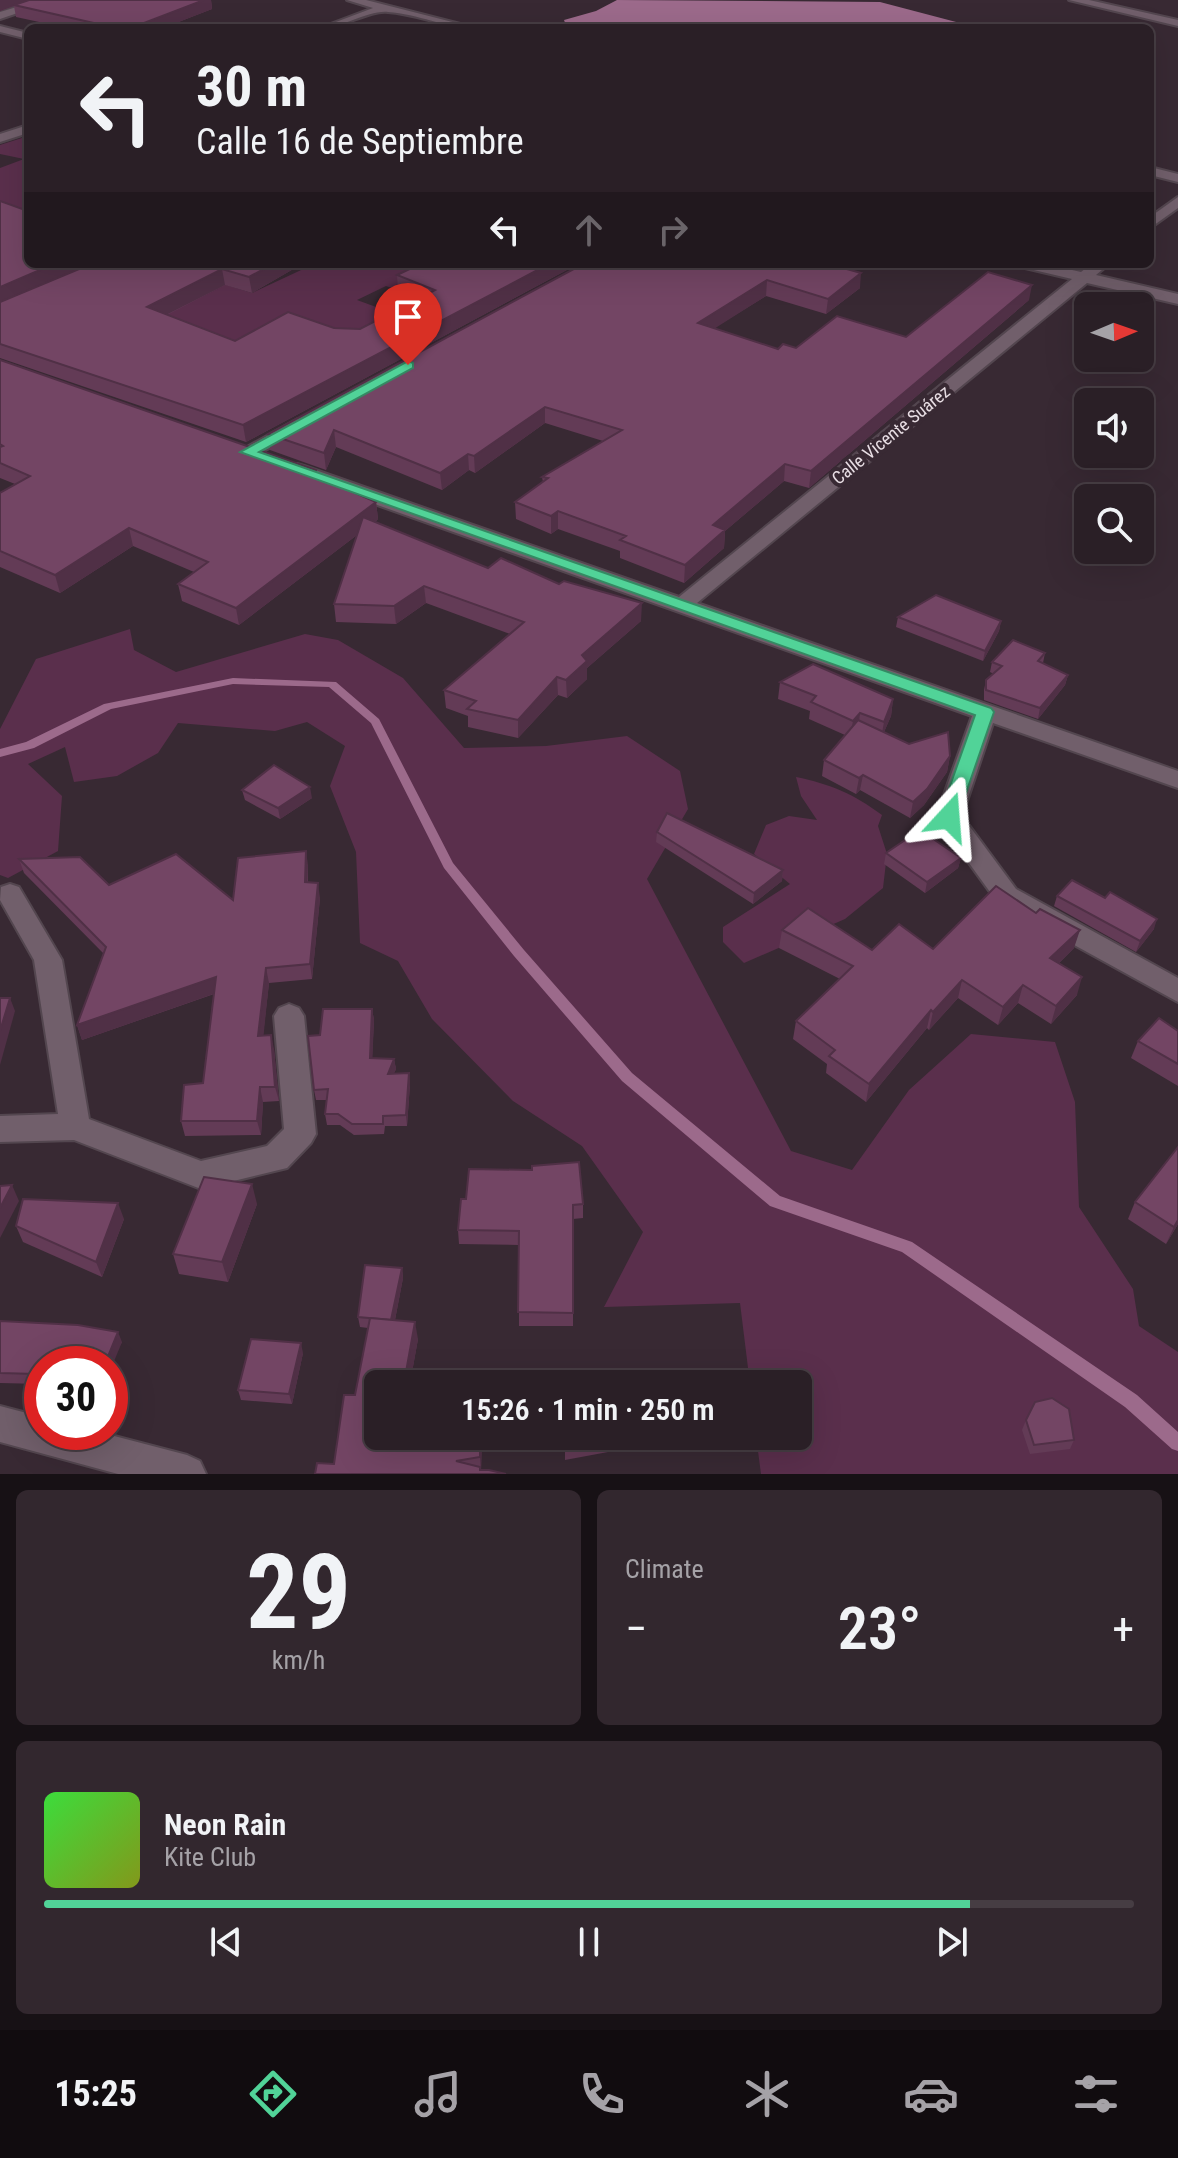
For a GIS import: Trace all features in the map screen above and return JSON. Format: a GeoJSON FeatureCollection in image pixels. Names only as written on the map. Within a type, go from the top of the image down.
{"type":"FeatureCollection","features":[{"type":"Feature","properties":{"kind":"street"},"geometry":{"type":"LineString","coordinates":[[0,16],[51,0]]}},
{"type":"Feature","properties":{"kind":"street"},"geometry":{"type":"LineString","coordinates":[[352,0],[455,24]]}},
{"type":"Feature","properties":{"kind":"street"},"geometry":{"type":"LineString","coordinates":[[337,24],[407,0]]}},
{"type":"Feature","properties":{"kind":"street"},"geometry":{"type":"LineString","coordinates":[[1074,0],[1178,23]]}},
{"type":"Feature","properties":{"kind":"street"},"geometry":{"type":"LineString","coordinates":[[0,29],[24,35]]}},
{"type":"Feature","properties":{"kind":"street"},"geometry":{"type":"LineString","coordinates":[[0,138],[24,130]]}},
{"type":"Feature","properties":{"kind":"street"},"geometry":{"type":"LineString","coordinates":[[1154,172],[1178,178]]}},
{"type":"Feature","properties":{"kind":"street"},"geometry":{"type":"LineString","coordinates":[[1154,221],[1178,201]]}},
{"type":"Feature","properties":{"kind":"street"},"geometry":{"type":"LineString","coordinates":[[1044,268],[1178,299]]}},
{"type":"Feature","properties":{"kind":"street","name":"Calle Vicente Suárez"},"geometry":{"type":"LineString","coordinates":[[682,605],[1096,268]]}},
{"type":"Feature","properties":{"kind":"street"},"geometry":{"type":"LineString","coordinates":[[317,415],[240,450],[1178,780]]}},
{"type":"Feature","properties":{"kind":"street"},"geometry":{"type":"LineString","coordinates":[[985,712],[949,817],[1007,896],[1178,991]]}},
{"type":"Feature","properties":{"kind":"street"},"geometry":{"type":"LineString","coordinates":[[10,894],[48,960],[75,1127]]}},
{"type":"Feature","properties":{"kind":"street"},"geometry":{"type":"LineString","coordinates":[[0,1129],[75,1127],[201,1175],[276,1158],[300,1134],[289,1016]]}},
{"type":"Feature","properties":{"kind":"street"},"geometry":{"type":"LineString","coordinates":[[0,1424],[187,1474]]}},
{"type":"Feature","properties":{"kind":"shaded area"},"geometry":{"type":"Polygon","coordinates":[[[617,0],[880,2],[964,24],[566,24],[564,20],[596,11],[617,0]]]}},
{"type":"Feature","properties":{"kind":"shaded area"},"geometry":{"type":"Polygon","coordinates":[[[24,137],[24,159],[0,154],[0,145],[24,137]]]}},
{"type":"Feature","properties":{"kind":"shaded area"},"geometry":{"type":"Polygon","coordinates":[[[24,159],[24,266],[0,215],[0,168],[24,159]]]}},
{"type":"Feature","properties":{"kind":"shaded area"},"geometry":{"type":"Polygon","coordinates":[[[305,268],[418,268],[435,274],[398,290],[386,286],[357,300],[387,311],[403,303],[414,304],[382,329],[227,353],[186,327],[90,281],[220,283],[252,293],[305,268]]]}},
{"type":"Feature","properties":{"kind":"shaded area"},"geometry":{"type":"Polygon","coordinates":[[[130,629],[134,650],[176,672],[305,634],[338,640],[403,678],[464,748],[546,746],[627,736],[680,771],[688,809],[647,879],[791,1151],[852,1170],[909,1090],[971,1034],[1055,1042],[1075,1102],[1079,1207],[1133,1289],[1139,1326],[1178,1352],[1178,1474],[761,1474],[758,1450],[812,1450],[812,1370],[748,1370],[740,1303],[604,1307],[643,1232],[582,1146],[513,1101],[432,1019],[398,961],[360,943],[356,852],[330,786],[345,746],[307,722],[275,731],[178,723],[158,753],[117,776],[74,782],[65,747],[28,764],[62,796],[58,851],[8,878],[0,875],[0,729],[36,659],[130,629]]]}},
{"type":"Feature","properties":{"kind":"shaded area"},"geometry":{"type":"Polygon","coordinates":[[[796,777],[841,791],[882,815],[878,826],[887,854],[883,888],[845,919],[744,963],[723,942],[723,927],[790,884],[754,854],[766,825],[789,816],[817,820],[801,796],[796,777]]]}},
{"type":"Feature","properties":{"kind":"building"},"geometry":{"type":"Polygon","coordinates":[[[29,0],[204,0],[141,24],[98,24],[14,5],[29,0]]]}},
{"type":"Feature","properties":{"kind":"building"},"geometry":{"type":"Polygon","coordinates":[[[0,201],[24,210],[24,268],[45,268],[0,287],[0,201]]]}},
{"type":"Feature","properties":{"kind":"building"},"geometry":{"type":"Polygon","coordinates":[[[81,268],[266,268],[249,277],[222,269],[147,307],[235,341],[288,312],[334,328],[360,329],[435,290],[397,275],[412,268],[541,268],[243,425],[0,344],[0,302],[81,268]]]}},
{"type":"Feature","properties":{"kind":"building"},"geometry":{"type":"Polygon","coordinates":[[[576,268],[843,268],[861,273],[828,299],[767,280],[698,323],[778,349],[783,344],[796,348],[837,316],[906,337],[988,272],[1032,285],[811,471],[785,464],[713,525],[725,530],[685,565],[620,540],[626,536],[558,511],[551,516],[515,502],[548,478],[542,477],[622,430],[545,407],[474,456],[468,454],[440,473],[334,430],[324,453],[268,434],[576,268]]]}},
{"type":"Feature","properties":{"kind":"building"},"geometry":{"type":"Polygon","coordinates":[[[0,360],[316,470],[314,475],[376,502],[236,608],[178,584],[208,562],[129,528],[55,575],[0,551],[0,493],[30,476],[0,463],[0,447],[3,446],[0,444],[0,360]]]}},
{"type":"Feature","properties":{"kind":"building"},"geometry":{"type":"Polygon","coordinates":[[[363,517],[488,568],[501,558],[559,584],[564,581],[642,603],[582,655],[587,661],[566,680],[557,677],[518,720],[467,709],[476,701],[444,690],[524,622],[424,586],[394,606],[334,604],[363,517]]]}},
{"type":"Feature","properties":{"kind":"building"},"geometry":{"type":"Polygon","coordinates":[[[936,595],[1001,621],[985,651],[898,617],[936,595]]]}},
{"type":"Feature","properties":{"kind":"building"},"geometry":{"type":"Polygon","coordinates":[[[1013,640],[1045,653],[1038,661],[1068,675],[1040,708],[986,690],[986,680],[1002,666],[992,662],[1013,640]]]}},
{"type":"Feature","properties":{"kind":"building"},"geometry":{"type":"Polygon","coordinates":[[[813,664],[893,699],[884,722],[860,713],[853,721],[811,702],[816,696],[780,682],[813,664]]]}},
{"type":"Feature","properties":{"kind":"building"},"geometry":{"type":"Polygon","coordinates":[[[858,720],[909,744],[948,732],[950,756],[927,789],[913,802],[863,775],[859,778],[824,760],[858,720]]]}},
{"type":"Feature","properties":{"kind":"building"},"geometry":{"type":"Polygon","coordinates":[[[274,765],[310,787],[278,808],[242,790],[274,765]]]}},
{"type":"Feature","properties":{"kind":"building"},"geometry":{"type":"Polygon","coordinates":[[[667,813],[783,870],[754,893],[657,832],[667,813]]]}},
{"type":"Feature","properties":{"kind":"building"},"geometry":{"type":"Polygon","coordinates":[[[920,830],[961,858],[927,882],[886,853],[920,830]]]}},
{"type":"Feature","properties":{"kind":"building"},"geometry":{"type":"Polygon","coordinates":[[[306,851],[305,882],[318,883],[310,964],[266,968],[258,1036],[271,1035],[275,1087],[260,1087],[257,1121],[181,1121],[184,1085],[203,1083],[216,977],[77,1025],[106,947],[19,859],[80,857],[109,885],[176,854],[233,900],[238,858],[306,851]]]}},
{"type":"Feature","properties":{"kind":"building"},"geometry":{"type":"Polygon","coordinates":[[[1072,880],[1105,898],[1110,892],[1157,919],[1140,941],[1057,896],[1072,880]]]}},
{"type":"Feature","properties":{"kind":"building"},"geometry":{"type":"Polygon","coordinates":[[[996,886],[1036,913],[1040,909],[1080,930],[1050,958],[1082,977],[1056,1006],[1023,985],[1003,1007],[962,980],[933,1012],[931,1010],[869,1084],[829,1056],[835,1050],[796,1021],[853,966],[782,930],[808,908],[872,950],[899,924],[933,949],[996,886]]]}},
{"type":"Feature","properties":{"kind":"building"},"geometry":{"type":"Polygon","coordinates":[[[0,998],[10,998],[0,1031],[0,998]]]}},
{"type":"Feature","properties":{"kind":"building"},"geometry":{"type":"Polygon","coordinates":[[[323,1009],[372,1009],[370,1058],[394,1059],[388,1074],[409,1073],[406,1115],[383,1116],[383,1124],[352,1124],[338,1114],[325,1114],[328,1089],[314,1090],[308,1036],[320,1035],[323,1009]]]}},
{"type":"Feature","properties":{"kind":"building"},"geometry":{"type":"Polygon","coordinates":[[[1159,1018],[1178,1031],[1178,1064],[1138,1041],[1159,1018]]]}},
{"type":"Feature","properties":{"kind":"building"},"geometry":{"type":"Polygon","coordinates":[[[1178,1147],[1178,1220],[1174,1227],[1135,1202],[1178,1147]]]}},
{"type":"Feature","properties":{"kind":"building"},"geometry":{"type":"Polygon","coordinates":[[[579,1162],[583,1204],[573,1205],[573,1313],[518,1312],[519,1231],[458,1230],[461,1199],[466,1199],[469,1169],[532,1170],[532,1166],[579,1162]]]}},
{"type":"Feature","properties":{"kind":"building"},"geometry":{"type":"Polygon","coordinates":[[[204,1177],[252,1184],[222,1262],[173,1254],[204,1177]]]}},
{"type":"Feature","properties":{"kind":"building"},"geometry":{"type":"Polygon","coordinates":[[[12,1185],[0,1208],[0,1186],[12,1185]]]}},
{"type":"Feature","properties":{"kind":"building"},"geometry":{"type":"Polygon","coordinates":[[[23,1199],[118,1203],[96,1262],[16,1226],[23,1199]]]}},
{"type":"Feature","properties":{"kind":"building"},"geometry":{"type":"Polygon","coordinates":[[[365,1265],[402,1268],[391,1320],[358,1317],[365,1265]]]}},
{"type":"Feature","properties":{"kind":"building"},"geometry":{"type":"Polygon","coordinates":[[[370,1318],[415,1322],[406,1370],[364,1370],[364,1450],[480,1450],[480,1457],[456,1461],[480,1467],[480,1470],[506,1474],[315,1474],[317,1463],[334,1464],[344,1395],[355,1395],[370,1318]]]}},
{"type":"Feature","properties":{"kind":"building"},"geometry":{"type":"Polygon","coordinates":[[[0,1321],[78,1325],[118,1332],[112,1346],[24,1346],[24,1374],[0,1373],[0,1321]]]}},
{"type":"Feature","properties":{"kind":"building"},"geometry":{"type":"Polygon","coordinates":[[[251,1339],[301,1343],[289,1394],[238,1390],[251,1339]]]}},
{"type":"Feature","properties":{"kind":"building"},"geometry":{"type":"Polygon","coordinates":[[[1052,1398],[1069,1409],[1074,1440],[1034,1445],[1026,1420],[1035,1402],[1052,1398]]]}},
{"type":"Feature","properties":{"kind":"waterway"},"geometry":{"type":"LineString","coordinates":[[0,753],[30,745],[108,706],[233,681],[332,684],[375,721],[448,865],[519,953],[627,1077],[775,1201],[907,1247],[1131,1401],[1178,1443]]}},
{"type":"Feature","properties":{"kind":"route"},"geometry":{"type":"LineString","coordinates":[[408,365],[247,452],[985,712],[949,817]]}}]}
